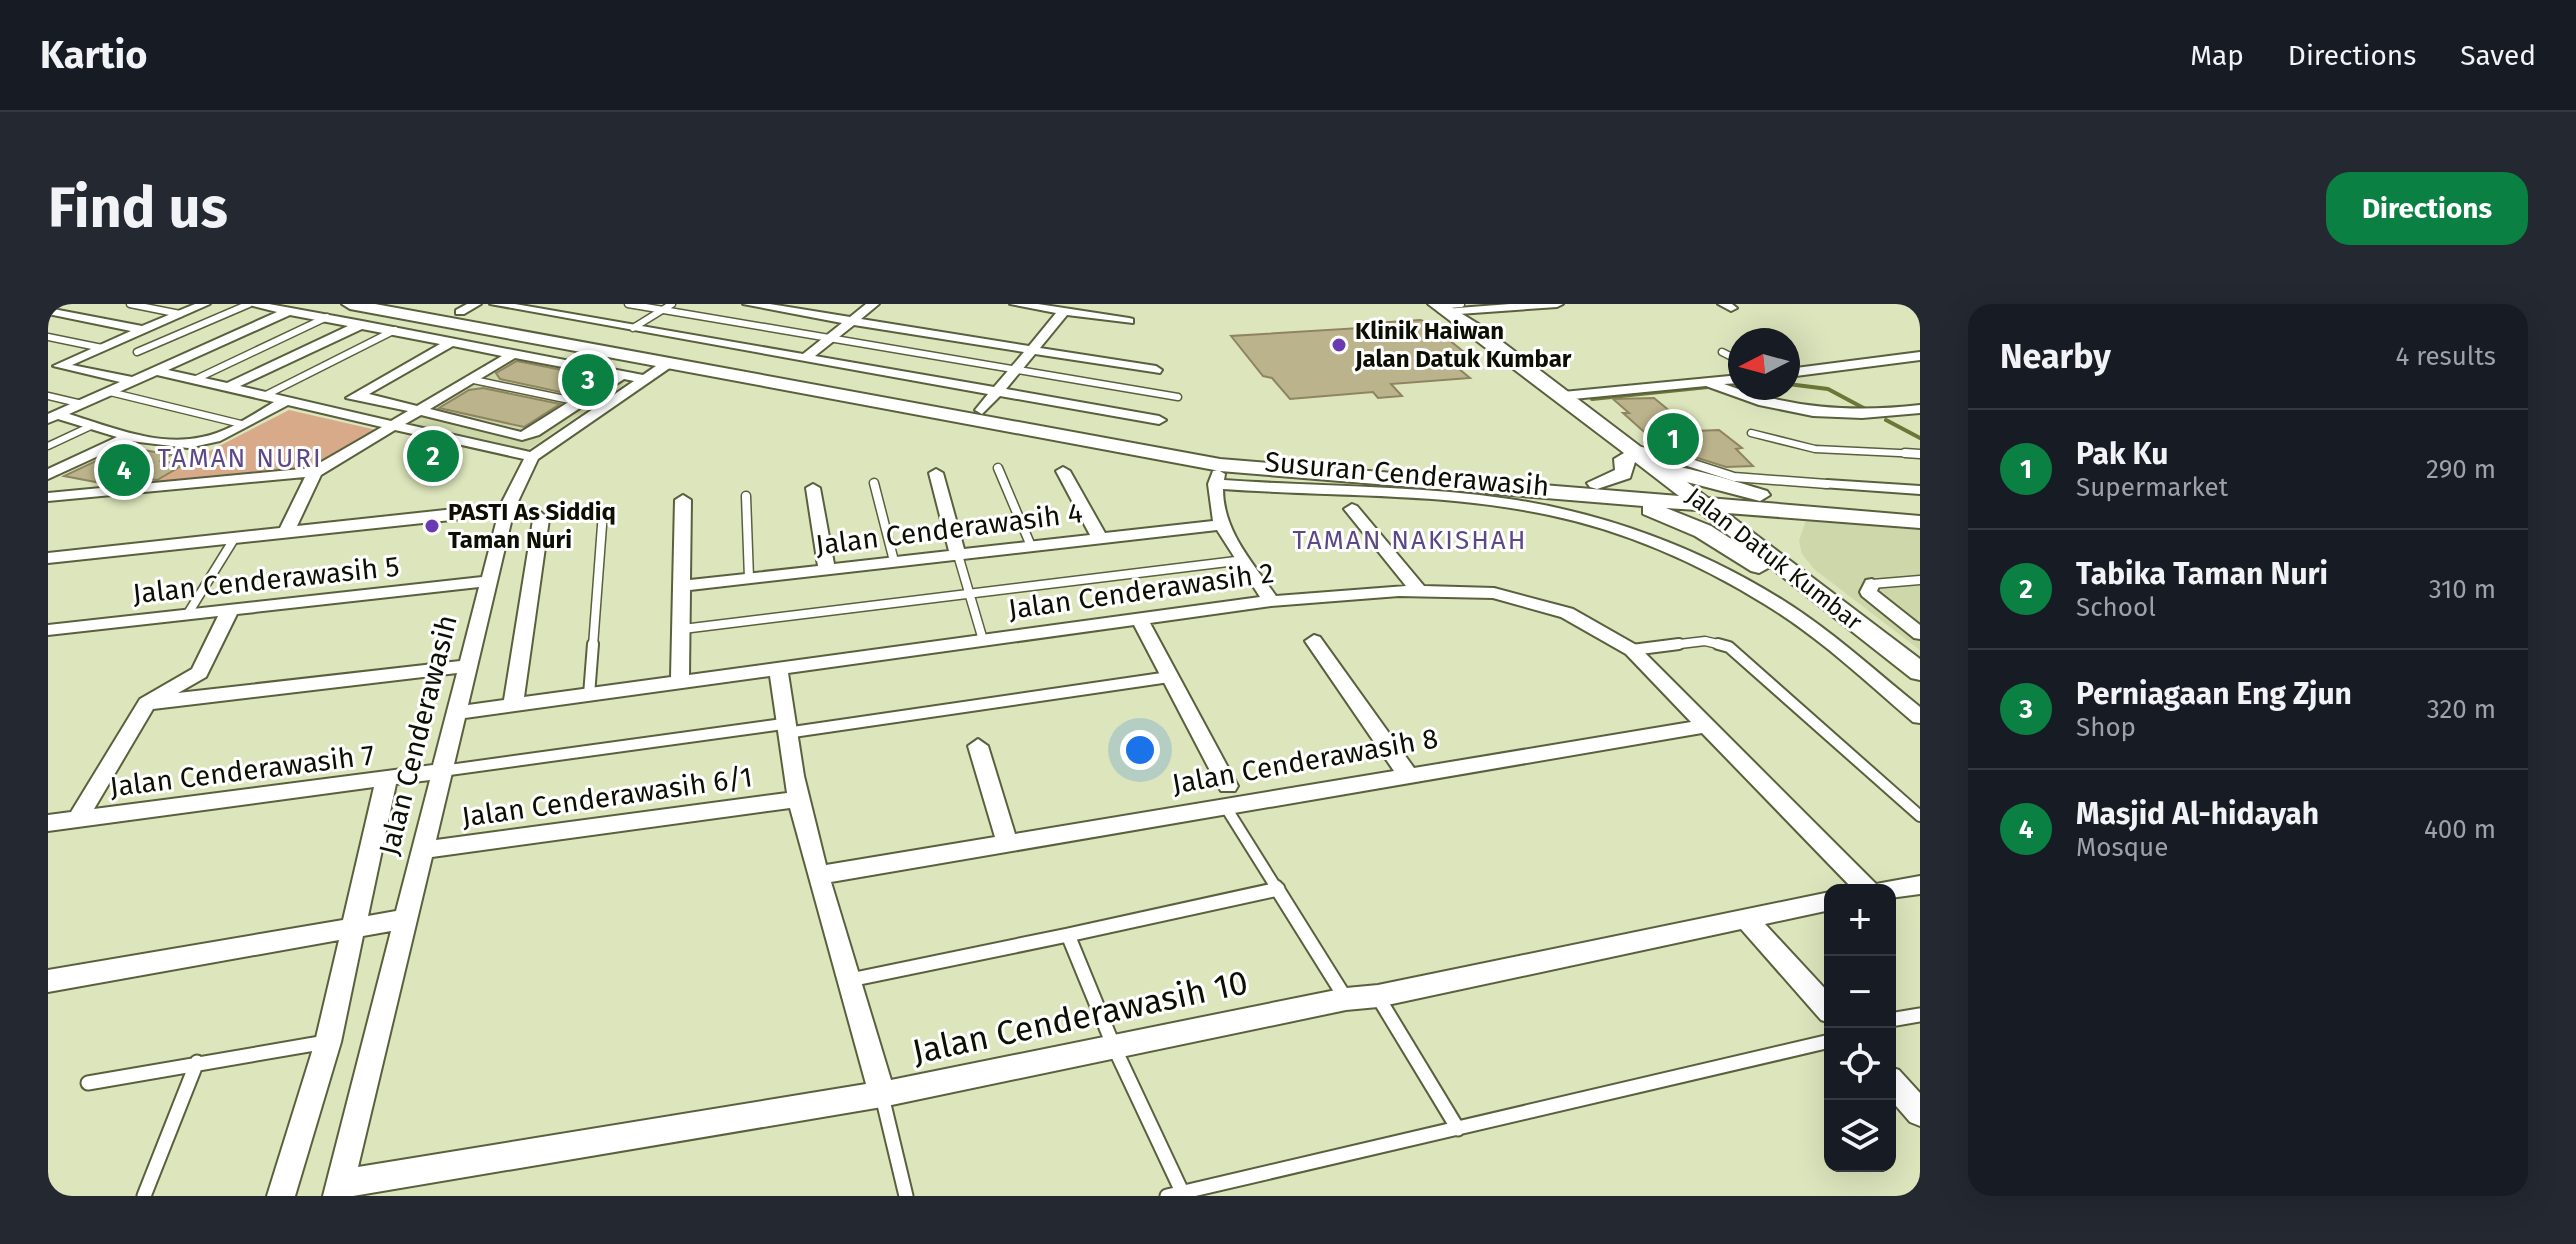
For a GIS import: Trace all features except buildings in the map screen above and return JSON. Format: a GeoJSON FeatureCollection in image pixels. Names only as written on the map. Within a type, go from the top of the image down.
{"type":"FeatureCollection","features":[{"type":"Feature","properties":{"kind":"main road"},"geometry":{"type":"LineString","coordinates":[[350,304],[670,362],[1218,474],[1676,494],[1918,519]]}},
{"type":"Feature","properties":{"kind":"main road"},"geometry":{"type":"LineString","coordinates":[[417,304],[468,308],[982,410],[1224,454],[1601,490],[1678,519],[1770,565]]}},
{"type":"Feature","properties":{"kind":"main road","name":"Jalan Datuk Kumbar"},"geometry":{"type":"LineString","coordinates":[[1447,314],[1474,328],[1563,396],[1676,494],[1920,672]]}},
{"type":"Feature","properties":{"kind":"main road","name":"Jalan Datuk Kumbar"},"geometry":{"type":"LineString","coordinates":[[1447,314],[1627,453]]}},
{"type":"Feature","properties":{"kind":"main road"},"geometry":{"type":"LineString","coordinates":[[1601,490],[1623,474],[1627,466],[1627,453],[1711,484],[1784,505]]}},
{"type":"Feature","properties":{"kind":"main road"},"geometry":{"type":"LineString","coordinates":[[1676,494],[1705,505],[1784,505]]}},
{"type":"Feature","properties":{"kind":"main road","name":"Jalan Datuk Kumbar"},"geometry":{"type":"LineString","coordinates":[[1705,505],[1770,565],[1920,692]]}},
{"type":"Feature","properties":{"kind":"main road"},"geometry":{"type":"LineString","coordinates":[[1770,565],[1758,526],[1784,505]]}},
{"type":"Feature","properties":{"kind":"street"},"geometry":{"type":"LineString","coordinates":[[54,365],[204,304]]}},
{"type":"Feature","properties":{"kind":"street"},"geometry":{"type":"LineString","coordinates":[[250,304],[644,379]]}},
{"type":"Feature","properties":{"kind":"street"},"geometry":{"type":"LineString","coordinates":[[52,417],[304,304]]}},
{"type":"Feature","properties":{"kind":"street"},"geometry":{"type":"LineString","coordinates":[[496,304],[1159,420]]}},
{"type":"Feature","properties":{"kind":"street"},"geometry":{"type":"LineString","coordinates":[[749,304],[783,306],[852,321],[1156,370]]}},
{"type":"Feature","properties":{"kind":"street"},"geometry":{"type":"LineString","coordinates":[[805,358],[873,304]]}},
{"type":"Feature","properties":{"kind":"street"},"geometry":{"type":"LineString","coordinates":[[1016,304],[1129,321]]}},
{"type":"Feature","properties":{"kind":"street"},"geometry":{"type":"LineString","coordinates":[[1447,314],[1557,304]]}},
{"type":"Feature","properties":{"kind":"street"},"geometry":{"type":"LineString","coordinates":[[49,307],[142,330]]}},
{"type":"Feature","properties":{"kind":"street"},"geometry":{"type":"LineString","coordinates":[[982,410],[1064,311]]}},
{"type":"Feature","properties":{"kind":"street"},"geometry":{"type":"LineString","coordinates":[[229,387],[362,324]]}},
{"type":"Feature","properties":{"kind":"street"},"geometry":{"type":"LineString","coordinates":[[331,409],[452,342]]}},
{"type":"Feature","properties":{"kind":"street"},"geometry":{"type":"LineString","coordinates":[[48,497],[315,472],[515,353]]}},
{"type":"Feature","properties":{"kind":"street"},"geometry":{"type":"LineString","coordinates":[[1800,371],[1920,356]]}},
{"type":"Feature","properties":{"kind":"street","name":"Jalan Cenderawasih"},"geometry":{"type":"LineString","coordinates":[[339,1190],[506,511],[532,457],[670,362]]}},
{"type":"Feature","properties":{"kind":"street"},"geometry":{"type":"LineString","coordinates":[[54,365],[134,381]]}},
{"type":"Feature","properties":{"kind":"street"},"geometry":{"type":"LineString","coordinates":[[156,371],[532,457]]}},
{"type":"Feature","properties":{"kind":"street"},"geometry":{"type":"LineString","coordinates":[[358,395],[522,436],[534,432],[621,375]]}},
{"type":"Feature","properties":{"kind":"street"},"geometry":{"type":"LineString","coordinates":[[1563,396],[1728,381]]}},
{"type":"Feature","properties":{"kind":"street"},"geometry":{"type":"LineString","coordinates":[[1709,383],[1782,409],[1814,415],[1851,416],[1920,409]]}},
{"type":"Feature","properties":{"kind":"street"},"geometry":{"type":"LineString","coordinates":[[52,417],[132,435],[192,443],[213,438],[288,400]]}},
{"type":"Feature","properties":{"kind":"street"},"geometry":{"type":"LineString","coordinates":[[489,447],[510,433]]}},
{"type":"Feature","properties":{"kind":"street"},"geometry":{"type":"LineString","coordinates":[[48,475],[132,435]]}},
{"type":"Feature","properties":{"kind":"street"},"geometry":{"type":"LineString","coordinates":[[1063,471],[1100,538]]}},
{"type":"Feature","properties":{"kind":"street"},"geometry":{"type":"LineString","coordinates":[[285,534],[315,472]]}},
{"type":"Feature","properties":{"kind":"street"},"geometry":{"type":"LineString","coordinates":[[936,473],[958,555]]}},
{"type":"Feature","properties":{"kind":"street"},"geometry":{"type":"LineString","coordinates":[[1218,474],[1220,525],[1271,601]]}},
{"type":"Feature","properties":{"kind":"street","name":"Susuran Cenderawasih"},"geometry":{"type":"LineString","coordinates":[[1218,474],[1548,510],[1622,531],[1710,567],[1774,602],[1920,717]]}},
{"type":"Feature","properties":{"kind":"street"},"geometry":{"type":"LineString","coordinates":[[1827,484],[1920,490]]}},
{"type":"Feature","properties":{"kind":"street"},"geometry":{"type":"LineString","coordinates":[[813,488],[827,569]]}},
{"type":"Feature","properties":{"kind":"street"},"geometry":{"type":"LineString","coordinates":[[680,682],[683,500]]}},
{"type":"Feature","properties":{"kind":"street"},"geometry":{"type":"LineString","coordinates":[[1352,509],[1418,590]]}},
{"type":"Feature","properties":{"kind":"street"},"geometry":{"type":"LineString","coordinates":[[48,558],[506,511],[532,512],[541,519],[513,705]]}},
{"type":"Feature","properties":{"kind":"street","name":"Jalan Cenderawasih 4"},"geometry":{"type":"LineString","coordinates":[[683,586],[1220,525]]}},
{"type":"Feature","properties":{"kind":"street","name":"Jalan Cenderawasih 5"},"geometry":{"type":"LineString","coordinates":[[48,630],[489,581]]}},
{"type":"Feature","properties":{"kind":"street"},"geometry":{"type":"LineString","coordinates":[[1872,584],[1868,592],[1875,600],[1920,634]]}},
{"type":"Feature","properties":{"kind":"street","name":"Jalan Cenderawasih 2"},"geometry":{"type":"LineString","coordinates":[[456,713],[1271,601],[1418,590],[1494,593],[1567,613],[1632,650],[1862,884]]}},
{"type":"Feature","properties":{"kind":"street"},"geometry":{"type":"LineString","coordinates":[[77,820],[147,703],[199,673],[230,610]]}},
{"type":"Feature","properties":{"kind":"street"},"geometry":{"type":"LineString","coordinates":[[1139,619],[1226,796]]}},
{"type":"Feature","properties":{"kind":"street"},"geometry":{"type":"LineString","coordinates":[[1314,641],[1407,774]]}},
{"type":"Feature","properties":{"kind":"street"},"geometry":{"type":"LineString","coordinates":[[147,703],[468,666]]}},
{"type":"Feature","properties":{"kind":"street"},"geometry":{"type":"LineString","coordinates":[[778,669],[784,729],[799,799],[882,1094]]}},
{"type":"Feature","properties":{"kind":"street","name":"Jalan Cenderawasih 8"},"geometry":{"type":"LineString","coordinates":[[820,875],[1007,842],[1226,796],[1407,774],[1707,726]]}},
{"type":"Feature","properties":{"kind":"street"},"geometry":{"type":"LineString","coordinates":[[978,746],[1007,842]]}},
{"type":"Feature","properties":{"kind":"street","name":"Jalan Cenderawasih 7"},"geometry":{"type":"LineString","coordinates":[[48,823],[386,781],[442,771]]}},
{"type":"Feature","properties":{"kind":"street"},"geometry":{"type":"LineString","coordinates":[[281,1196],[328,1042],[386,781]]}},
{"type":"Feature","properties":{"kind":"street","name":"Jalan Cenderawasih 6/1"},"geometry":{"type":"LineString","coordinates":[[423,850],[799,799]]}},
{"type":"Feature","properties":{"kind":"street"},"geometry":{"type":"LineString","coordinates":[[1896,888],[1920,885]]}},
{"type":"Feature","properties":{"kind":"street","name":"Jalan Cenderawasih 10"},"geometry":{"type":"LineString","coordinates":[[339,1190],[882,1094],[1346,999],[1378,996],[1824,902]]}},
{"type":"Feature","properties":{"kind":"street"},"geometry":{"type":"LineString","coordinates":[[48,981],[406,919]]}},
{"type":"Feature","properties":{"kind":"street"},"geometry":{"type":"LineString","coordinates":[[1747,920],[1824,1005]]}},
{"type":"Feature","properties":{"kind":"street"},"geometry":{"type":"LineString","coordinates":[[1896,1086],[1920,1113]]}},
{"type":"Feature","properties":{"kind":"lane"},"geometry":{"type":"LineString","coordinates":[[130,304],[180,314]]}},
{"type":"Feature","properties":{"kind":"lane"},"geometry":{"type":"LineString","coordinates":[[137,352],[250,304]]}},
{"type":"Feature","properties":{"kind":"lane"},"geometry":{"type":"LineString","coordinates":[[628,304],[1178,397]]}},
{"type":"Feature","properties":{"kind":"lane"},"geometry":{"type":"LineString","coordinates":[[633,328],[672,304]]}},
{"type":"Feature","properties":{"kind":"lane"},"geometry":{"type":"LineString","coordinates":[[1447,314],[1461,304]]}},
{"type":"Feature","properties":{"kind":"lane"},"geometry":{"type":"LineString","coordinates":[[194,380],[327,317]]}},
{"type":"Feature","properties":{"kind":"lane"},"geometry":{"type":"LineString","coordinates":[[266,395],[395,330]]}},
{"type":"Feature","properties":{"kind":"lane"},"geometry":{"type":"LineString","coordinates":[[48,337],[102,348]]}},
{"type":"Feature","properties":{"kind":"lane"},"geometry":{"type":"LineString","coordinates":[[1722,352],[1728,355]]}},
{"type":"Feature","properties":{"kind":"lane"},"geometry":{"type":"LineString","coordinates":[[469,379],[603,407]]}},
{"type":"Feature","properties":{"kind":"lane"},"geometry":{"type":"LineString","coordinates":[[110,392],[241,424]]}},
{"type":"Feature","properties":{"kind":"lane"},"geometry":{"type":"LineString","coordinates":[[48,396],[82,404]]}},
{"type":"Feature","properties":{"kind":"lane"},"geometry":{"type":"LineString","coordinates":[[48,446],[93,425]]}},
{"type":"Feature","properties":{"kind":"lane"},"geometry":{"type":"LineString","coordinates":[[1751,433],[1815,449],[1920,454]]}},
{"type":"Feature","properties":{"kind":"lane"},"geometry":{"type":"LineString","coordinates":[[1627,453],[1652,449],[1702,469],[1739,478],[1827,484]]}},
{"type":"Feature","properties":{"kind":"lane"},"geometry":{"type":"LineString","coordinates":[[998,468],[1031,546]]}},
{"type":"Feature","properties":{"kind":"lane"},"geometry":{"type":"LineString","coordinates":[[874,483],[894,561]]}},
{"type":"Feature","properties":{"kind":"lane"},"geometry":{"type":"LineString","coordinates":[[746,496],[749,578]]}},
{"type":"Feature","properties":{"kind":"lane"},"geometry":{"type":"LineString","coordinates":[[589,695],[603,512]]}},
{"type":"Feature","properties":{"kind":"lane"},"geometry":{"type":"LineString","coordinates":[[187,615],[234,539]]}},
{"type":"Feature","properties":{"kind":"lane"},"geometry":{"type":"LineString","coordinates":[[958,555],[983,640]]}},
{"type":"Feature","properties":{"kind":"lane"},"geometry":{"type":"LineString","coordinates":[[683,629],[1244,560]]}},
{"type":"Feature","properties":{"kind":"lane"},"geometry":{"type":"LineString","coordinates":[[1872,584],[1920,580]]}},
{"type":"Feature","properties":{"kind":"lane"},"geometry":{"type":"LineString","coordinates":[[1632,650],[1705,641],[1729,647],[1920,816]]}},
{"type":"Feature","properties":{"kind":"lane"},"geometry":{"type":"LineString","coordinates":[[442,771],[1169,677]]}},
{"type":"Feature","properties":{"kind":"lane"},"geometry":{"type":"LineString","coordinates":[[1226,796],[1278,889],[1346,999]]}},
{"type":"Feature","properties":{"kind":"lane"},"geometry":{"type":"LineString","coordinates":[[850,980],[1278,889]]}},
{"type":"Feature","properties":{"kind":"lane"},"geometry":{"type":"LineString","coordinates":[[1068,935],[1178,1195],[1824,1042]]}},
{"type":"Feature","properties":{"kind":"lane"},"geometry":{"type":"LineString","coordinates":[[1378,996],[1458,1129]]}},
{"type":"Feature","properties":{"kind":"lane"},"geometry":{"type":"LineString","coordinates":[[1896,1019],[1920,1015]]}},
{"type":"Feature","properties":{"kind":"lane"},"geometry":{"type":"LineString","coordinates":[[88,1083],[328,1042]]}},
{"type":"Feature","properties":{"kind":"lane"},"geometry":{"type":"LineString","coordinates":[[144,1196],[197,1062]]}},
{"type":"Feature","properties":{"kind":"lane"},"geometry":{"type":"LineString","coordinates":[[882,1094],[906,1196]]}},
{"type":"Feature","properties":{"kind":"shaded area"},"geometry":{"type":"Polygon","coordinates":[[[522,352],[639,374],[514,459],[387,430],[522,352]]]}},
{"type":"Feature","properties":{"kind":"shaded area"},"geometry":{"type":"Polygon","coordinates":[[[289,410],[381,431],[319,467],[140,487],[289,410]]]}},
{"type":"Feature","properties":{"kind":"shaded area"},"geometry":{"type":"Polygon","coordinates":[[[1806,520],[1920,530],[1920,650],[1814,569],[1802,554],[1799,541],[1806,520]]]}},
{"type":"Feature","properties":{"kind":"waterway"},"geometry":{"type":"LineString","coordinates":[[1800,386],[1828,389],[1871,412]]}},
{"type":"Feature","properties":{"kind":"waterway"},"geometry":{"type":"LineString","coordinates":[[1592,399],[1708,387]]}},
{"type":"Feature","properties":{"kind":"waterway"},"geometry":{"type":"LineString","coordinates":[[1886,420],[1920,438]]}},
{"type":"Feature","properties":{"kind":"place","name":"Klinik Haiwan Jalan Datuk Kumbar"},"geometry":{"type":"Point","coordinates":[1339,345]}},
{"type":"Feature","properties":{"kind":"place","name":"Perniagaan Eng Zjun"},"geometry":{"type":"Point","coordinates":[588,380]}},
{"type":"Feature","properties":{"kind":"place","name":"Pak Ku"},"geometry":{"type":"Point","coordinates":[1673,439]}},
{"type":"Feature","properties":{"kind":"place","name":"Tabika Taman Nuri"},"geometry":{"type":"Point","coordinates":[433,456]}},
{"type":"Feature","properties":{"kind":"place","name":"Masjid Al-hidayah"},"geometry":{"type":"Point","coordinates":[124,470]}},
{"type":"Feature","properties":{"kind":"place","name":"PASTI As Siddiq Taman Nuri"},"geometry":{"type":"Point","coordinates":[432,526]}},
{"type":"Feature","properties":{"kind":"district","name":"TAMAN NURI"},"geometry":{"type":"Point","coordinates":[240,458]}},
{"type":"Feature","properties":{"kind":"district","name":"TAMAN NAKISHAH"},"geometry":{"type":"Point","coordinates":[1410,540]}}]}
